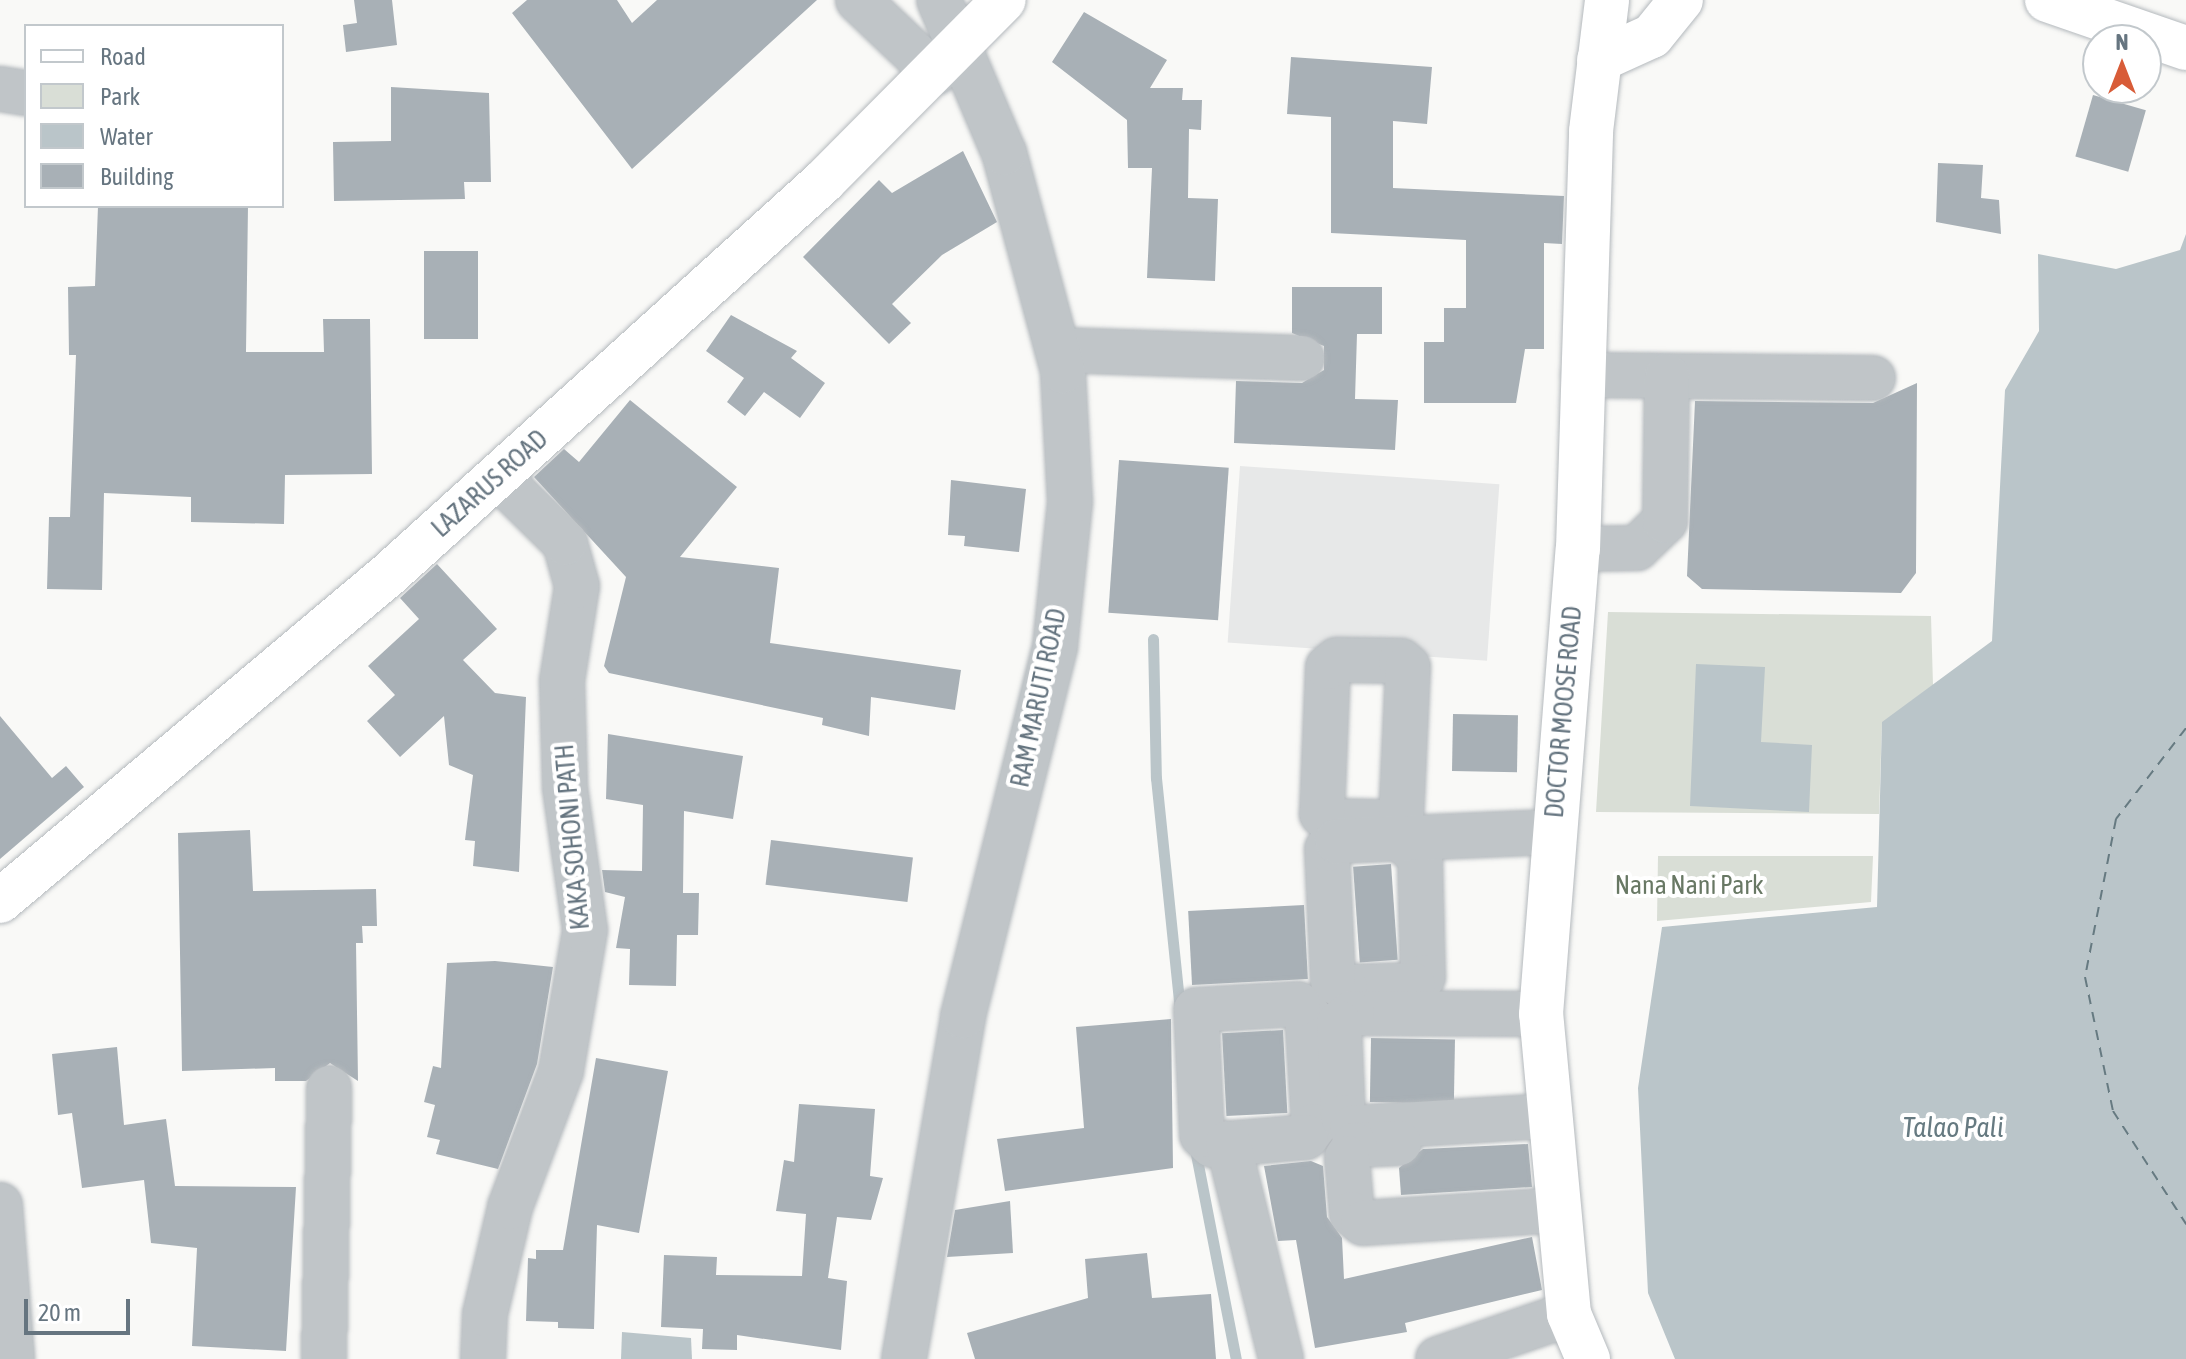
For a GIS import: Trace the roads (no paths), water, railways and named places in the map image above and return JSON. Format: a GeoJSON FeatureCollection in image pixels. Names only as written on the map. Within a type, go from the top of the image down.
{"type":"FeatureCollection","features":[{"type":"Feature","properties":{"kind":"main road","name":"LAZARUS ROAD"},"geometry":{"type":"LineString","coordinates":[[0,901],[498,477],[948,60],[1004,0]]}},
{"type":"Feature","properties":{"kind":"main road","name":"DOCTOR MOOSE ROAD"},"geometry":{"type":"LineString","coordinates":[[1588,1359],[1569,1314],[1541,1014],[1578,549],[1583,375],[1599,60],[1607,0]]}},
{"type":"Feature","properties":{"kind":"main road"},"geometry":{"type":"LineString","coordinates":[[1599,60],[1652,36],[1681,0]]}},
{"type":"Feature","properties":{"kind":"main road"},"geometry":{"type":"LineString","coordinates":[[2047,0],[2186,48]]}},
{"type":"Feature","properties":{"kind":"street"},"geometry":{"type":"LineString","coordinates":[[858,0],[948,60]]}},
{"type":"Feature","properties":{"kind":"street","name":"RAM MARUTI ROAD"},"geometry":{"type":"LineString","coordinates":[[904,1359],[963,1016],[1055,647],[1070,502],[1058,350],[1004,153],[948,60],[939,0]]}},
{"type":"Feature","properties":{"kind":"street"},"geometry":{"type":"LineString","coordinates":[[0,89],[24,93]]}},
{"type":"Feature","properties":{"kind":"street"},"geometry":{"type":"LineString","coordinates":[[1058,350],[1302,358]]}},
{"type":"Feature","properties":{"kind":"street"},"geometry":{"type":"LineString","coordinates":[[1583,375],[1873,378]]}},
{"type":"Feature","properties":{"kind":"street"},"geometry":{"type":"LineString","coordinates":[[1578,549],[1637,548],[1665,521],[1667,376]]}},
{"type":"Feature","properties":{"kind":"street","name":"KAKA SOHONI PATH"},"geometry":{"type":"LineString","coordinates":[[483,1359],[485,1314],[510,1207],[561,1071],[585,930],[565,787],[562,681],[577,586],[565,543],[498,477]]}},
{"type":"Feature","properties":{"kind":"street"},"geometry":{"type":"LineString","coordinates":[[1427,720],[1415,824],[1555,820]]}},
{"type":"Feature","properties":{"kind":"street"},"geometry":{"type":"LineString","coordinates":[[1541,1014],[1352,1013],[1339,1023],[1343,1117],[1352,1128],[1550,1125]]}},
{"type":"Feature","properties":{"kind":"street"},"geometry":{"type":"LineString","coordinates":[[324,1359],[329,1088]]}},
{"type":"Feature","properties":{"kind":"street"},"geometry":{"type":"LineString","coordinates":[[1550,1125],[1355,1145],[1347,1158],[1352,1214],[1363,1223],[1559,1210]]}},
{"type":"Feature","properties":{"kind":"street"},"geometry":{"type":"LineString","coordinates":[[1281,1359],[1231,1151],[1333,1145]]}},
{"type":"Feature","properties":{"kind":"street"},"geometry":{"type":"LineString","coordinates":[[0,1205],[12,1359]]}},
{"type":"Feature","properties":{"kind":"street"},"geometry":{"type":"LineString","coordinates":[[1438,1359],[1569,1314]]}},
{"type":"Feature","properties":{"kind":"water","name":"Talao Pali"},"geometry":{"type":"Polygon","coordinates":[[[2186,234],[2186,1359],[1675,1359],[1648,1293],[1638,1088],[1662,927],[1877,907],[1882,722],[1992,641],[2005,390],[2039,331],[2038,254],[2116,269],[2180,250],[2186,234]]]}},
{"type":"Feature","properties":{"kind":"water"},"geometry":{"type":"Polygon","coordinates":[[[1696,664],[1765,667],[1761,742],[1812,745],[1809,812],[1690,806],[1696,664]]]}},
{"type":"Feature","properties":{"kind":"water"},"geometry":{"type":"Polygon","coordinates":[[[622,1332],[691,1338],[692,1359],[621,1359],[622,1332]]]}},
{"type":"Feature","properties":{"kind":"waterway"},"geometry":{"type":"LineString","coordinates":[[1153,639],[1156,778],[1180,1009]]}},
{"type":"Feature","properties":{"kind":"waterway"},"geometry":{"type":"LineString","coordinates":[[1195,1149],[1236,1359]]}},
{"type":"Feature","properties":{"kind":"park label","name":"Nana Nani Park"},"geometry":{"type":"Point","coordinates":[1689,886]}}]}
